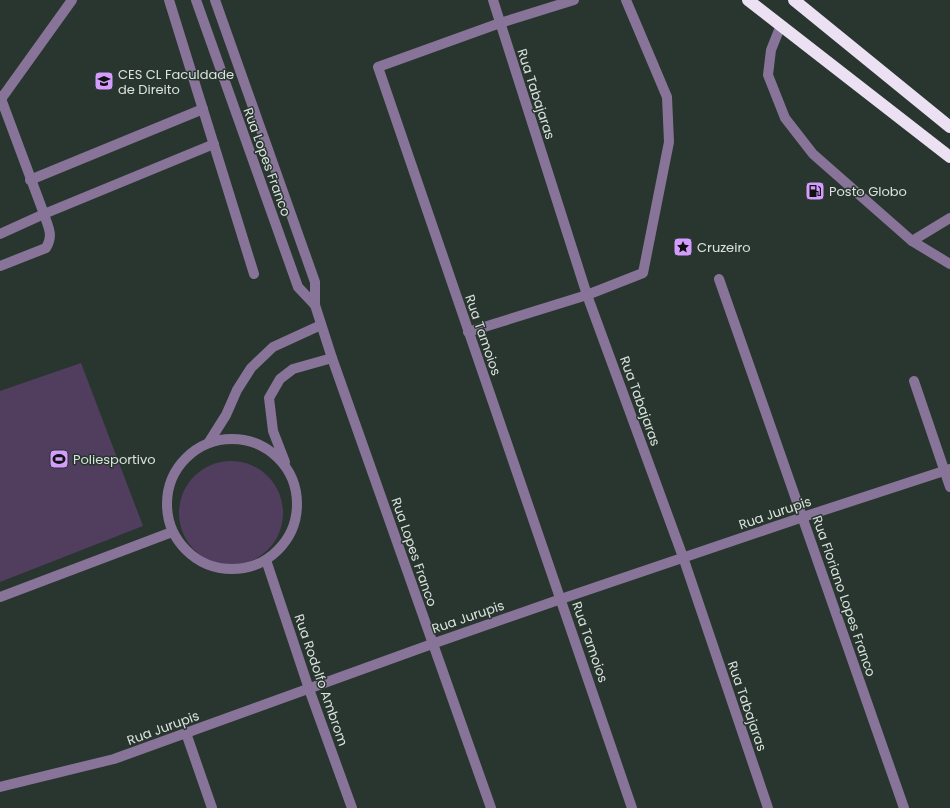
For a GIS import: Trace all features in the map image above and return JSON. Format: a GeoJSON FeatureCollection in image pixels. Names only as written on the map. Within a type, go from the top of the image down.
{"type":"FeatureCollection","features":[{"type":"Feature","properties":{"kind":"highway"},"geometry":{"type":"LineString","coordinates":[[748,0],[950,157]]}},
{"type":"Feature","properties":{"kind":"highway"},"geometry":{"type":"LineString","coordinates":[[794,0],[950,127]]}},
{"type":"Feature","properties":{"kind":"street"},"geometry":{"type":"LineString","coordinates":[[0,266],[46,248],[50,242],[51,235],[1,98],[72,0]]}},
{"type":"Feature","properties":{"kind":"street"},"geometry":{"type":"LineString","coordinates":[[169,0],[254,274]]}},
{"type":"Feature","properties":{"kind":"street","name":"Rua Lopes Franco"},"geometry":{"type":"LineString","coordinates":[[196,0],[298,287],[314,305]]}},
{"type":"Feature","properties":{"kind":"street","name":"Rua Lopes Franco"},"geometry":{"type":"LineString","coordinates":[[215,0],[314,282],[314,305],[332,358],[491,808]]}},
{"type":"Feature","properties":{"kind":"street","name":"Rua Tabajaras"},"geometry":{"type":"LineString","coordinates":[[493,0],[587,295],[683,557],[768,808]]}},
{"type":"Feature","properties":{"kind":"street","name":"Rua Tamoios"},"geometry":{"type":"LineString","coordinates":[[574,0],[500,23],[378,67],[632,808]]}},
{"type":"Feature","properties":{"kind":"street"},"geometry":{"type":"LineString","coordinates":[[468,332],[587,295],[643,273],[669,142],[667,97],[626,0]]}},
{"type":"Feature","properties":{"kind":"street"},"geometry":{"type":"LineString","coordinates":[[781,25],[771,50],[768,75],[785,118],[812,154],[912,241],[950,264]]}},
{"type":"Feature","properties":{"kind":"street"},"geometry":{"type":"LineString","coordinates":[[30,180],[203,109]]}},
{"type":"Feature","properties":{"kind":"street"},"geometry":{"type":"LineString","coordinates":[[0,234],[44,214],[214,144]]}},
{"type":"Feature","properties":{"kind":"street"},"geometry":{"type":"LineString","coordinates":[[912,241],[950,218]]}},
{"type":"Feature","properties":{"kind":"street","name":"Rua Floriano Lopes Franco"},"geometry":{"type":"LineString","coordinates":[[719,279],[904,808]]}},
{"type":"Feature","properties":{"kind":"street"},"geometry":{"type":"LineString","coordinates":[[209,442],[226,415],[237,390],[251,368],[272,347],[321,325]]}},
{"type":"Feature","properties":{"kind":"street"},"geometry":{"type":"LineString","coordinates":[[286,466],[271,450],[251,441],[230,438],[209,442],[190,453],[175,469],[172,476],[167,490],[166,511],[172,532],[185,550],[202,563],[223,569],[245,568],[266,560],[282,546],[293,528],[298,507],[295,485],[286,466],[273,430],[269,398],[280,379],[293,369],[332,358]]}},
{"type":"Feature","properties":{"kind":"street"},"geometry":{"type":"LineString","coordinates":[[914,381],[947,470],[950,487]]}},
{"type":"Feature","properties":{"kind":"street","name":"Rua Jurupis"},"geometry":{"type":"LineString","coordinates":[[0,787],[114,759],[561,599],[947,470]]}},
{"type":"Feature","properties":{"kind":"street"},"geometry":{"type":"LineString","coordinates":[[0,597],[172,532]]}},
{"type":"Feature","properties":{"kind":"street","name":"Rua Rodolfo Ambrom"},"geometry":{"type":"LineString","coordinates":[[266,560],[309,689],[352,808]]}},
{"type":"Feature","properties":{"kind":"street"},"geometry":{"type":"LineString","coordinates":[[186,733],[212,808]]}},
{"type":"Feature","properties":{"kind":"shaded area","name":"Poliesportivo"},"geometry":{"type":"Polygon","coordinates":[[[81,363],[143,526],[0,582],[0,391],[81,363]]]}},
{"type":"Feature","properties":{"kind":"shaded area"},"geometry":{"type":"Polygon","coordinates":[[[231,461],[251,465],[268,476],[279,493],[283,513],[279,533],[268,550],[251,561],[231,565],[211,561],[194,550],[183,533],[179,513],[183,493],[194,476],[211,465],[231,461]]]}},
{"type":"Feature","properties":{"kind":"place","name":"CES CL Faculdade de Direito"},"geometry":{"type":"Point","coordinates":[104,81]}},
{"type":"Feature","properties":{"kind":"place","name":"Posto Globo"},"geometry":{"type":"Point","coordinates":[815,191]}},
{"type":"Feature","properties":{"kind":"place","name":"Cruzeiro"},"geometry":{"type":"Point","coordinates":[683,247]}},
{"type":"Feature","properties":{"kind":"place","name":"Poliesportivo"},"geometry":{"type":"Point","coordinates":[59,459]}}]}
